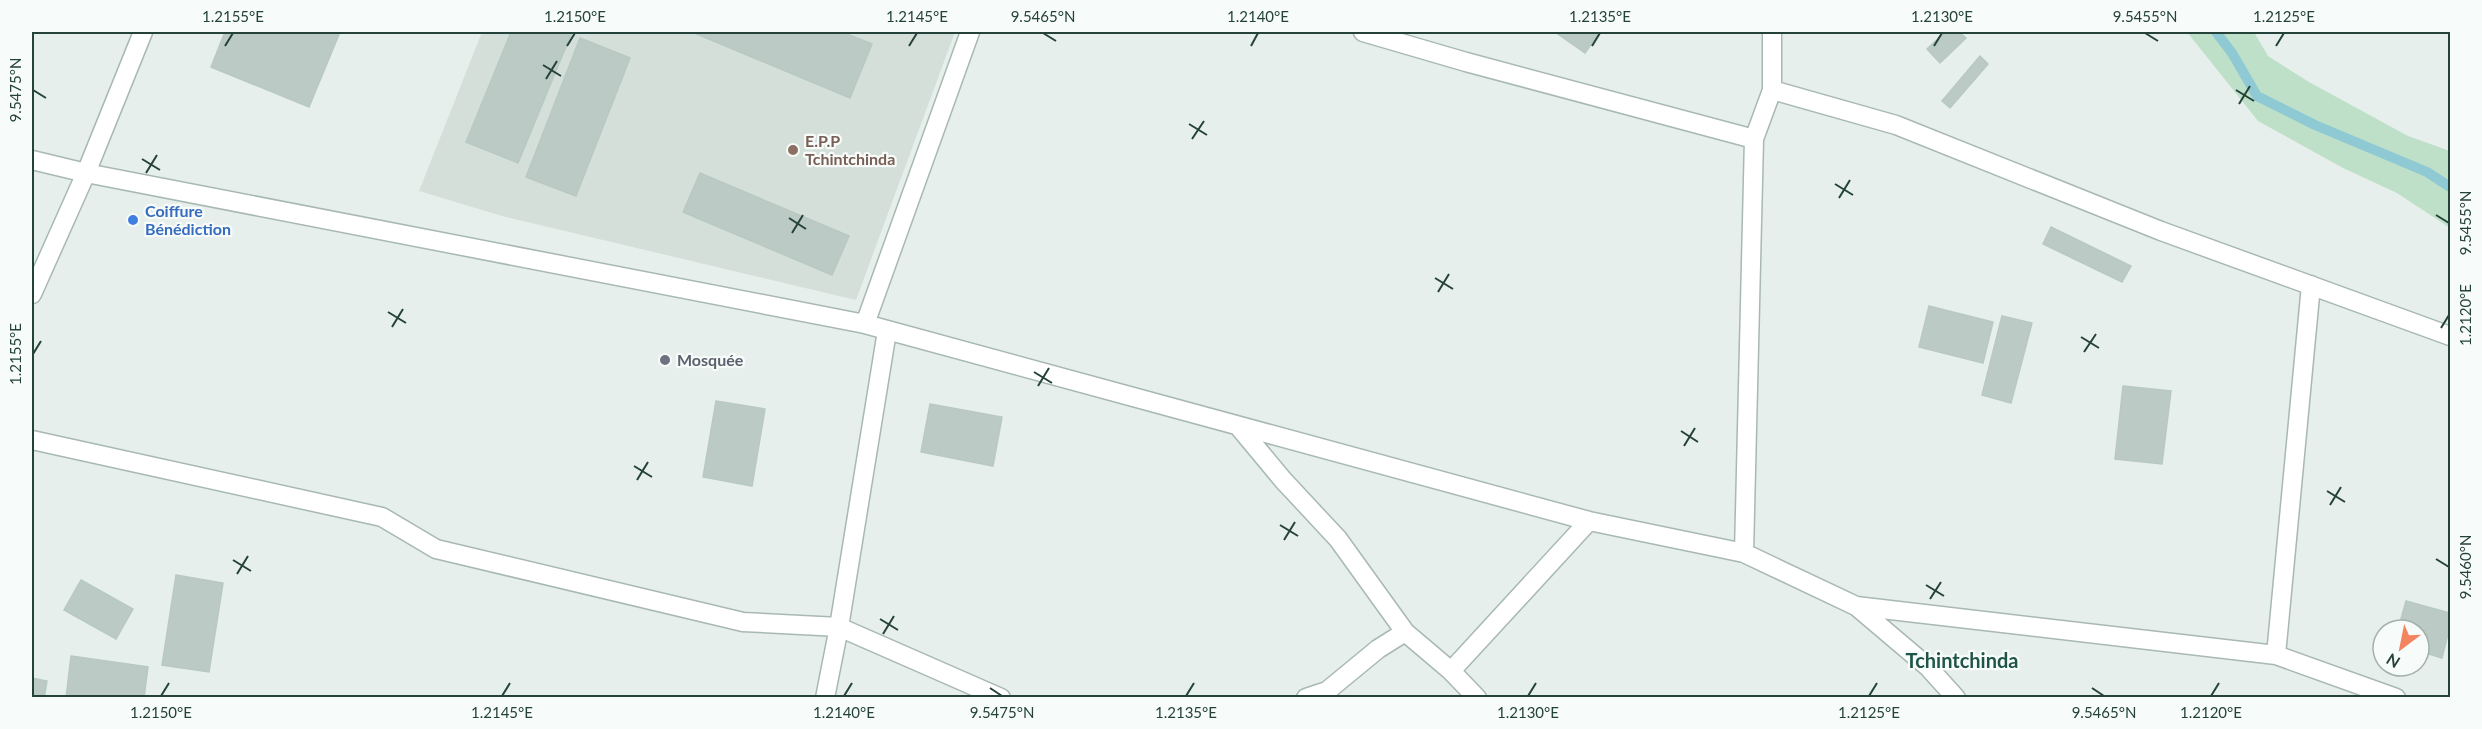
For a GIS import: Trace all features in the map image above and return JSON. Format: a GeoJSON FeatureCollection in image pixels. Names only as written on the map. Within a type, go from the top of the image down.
{"type":"FeatureCollection","features":[{"type":"Feature","properties":{"kind":"street"},"geometry":{"type":"LineString","coordinates":[[32,294],[86,173],[143,32]]}},
{"type":"Feature","properties":{"kind":"street"},"geometry":{"type":"LineString","coordinates":[[866,324],[970,32]]}},
{"type":"Feature","properties":{"kind":"street"},"geometry":{"type":"LineString","coordinates":[[1364,32],[1466,62],[1755,139]]}},
{"type":"Feature","properties":{"kind":"street"},"geometry":{"type":"LineString","coordinates":[[1744,553],[1755,139],[1772,90],[1772,32]]}},
{"type":"Feature","properties":{"kind":"street"},"geometry":{"type":"LineString","coordinates":[[1772,90],[1896,125],[2161,231],[2451,336]]}},
{"type":"Feature","properties":{"kind":"street"},"geometry":{"type":"LineString","coordinates":[[32,160],[86,173],[866,324],[1589,521],[1744,553],[1856,606],[1928,667],[1956,698]]}},
{"type":"Feature","properties":{"kind":"street"},"geometry":{"type":"LineString","coordinates":[[2276,655],[2311,285]]}},
{"type":"Feature","properties":{"kind":"street"},"geometry":{"type":"LineString","coordinates":[[825,698],[839,627],[887,331]]}},
{"type":"Feature","properties":{"kind":"street"},"geometry":{"type":"LineString","coordinates":[[1239,427],[1283,480],[1338,539],[1405,632],[1451,671],[1477,698]]}},
{"type":"Feature","properties":{"kind":"street"},"geometry":{"type":"LineString","coordinates":[[32,440],[382,517],[436,549],[743,622],[839,627],[1001,698]]}},
{"type":"Feature","properties":{"kind":"street"},"geometry":{"type":"LineString","coordinates":[[1451,671],[1589,521]]}},
{"type":"Feature","properties":{"kind":"street"},"geometry":{"type":"LineString","coordinates":[[1856,606],[2276,655],[2396,698]]}},
{"type":"Feature","properties":{"kind":"street"},"geometry":{"type":"LineString","coordinates":[[1306,698],[1327,691],[1378,649],[1405,632]]}},
{"type":"Feature","properties":{"kind":"shaded area","name":"E.P.P Tchintchinda"},"geometry":{"type":"Polygon","coordinates":[[[482,32],[955,32],[856,300],[502,216],[419,191],[482,32]]]}},
{"type":"Feature","properties":{"kind":"green space"},"geometry":{"type":"Polygon","coordinates":[[[2187,32],[2254,32],[2268,56],[2309,82],[2408,136],[2450,151],[2450,228],[2397,193],[2343,168],[2258,121],[2187,32]]]}},
{"type":"Feature","properties":{"kind":"building"},"geometry":{"type":"Polygon","coordinates":[[[225,32],[340,32],[309,107],[211,67],[225,32]]]}},
{"type":"Feature","properties":{"kind":"building"},"geometry":{"type":"Polygon","coordinates":[[[511,32],[572,32],[518,163],[466,142],[511,32]]]}},
{"type":"Feature","properties":{"kind":"building"},"geometry":{"type":"Polygon","coordinates":[[[692,32],[842,32],[872,44],[850,98],[692,32]]]}},
{"type":"Feature","properties":{"kind":"building"},"geometry":{"type":"Polygon","coordinates":[[[1555,32],[1600,32],[1585,53],[1555,32]]]}},
{"type":"Feature","properties":{"kind":"building"},"geometry":{"type":"Polygon","coordinates":[[[1945,32],[1959,32],[1966,38],[1940,63],[1927,49],[1945,32]]]}},
{"type":"Feature","properties":{"kind":"building"},"geometry":{"type":"Polygon","coordinates":[[[580,38],[630,58],[576,196],[526,177],[580,38]]]}},
{"type":"Feature","properties":{"kind":"building"},"geometry":{"type":"Polygon","coordinates":[[[1980,56],[1988,64],[1950,108],[1942,101],[1980,56]]]}},
{"type":"Feature","properties":{"kind":"building"},"geometry":{"type":"Polygon","coordinates":[[[700,173],[849,236],[832,275],[683,212],[700,173]]]}},
{"type":"Feature","properties":{"kind":"building"},"geometry":{"type":"Polygon","coordinates":[[[2051,227],[2131,266],[2122,282],[2043,244],[2051,227]]]}},
{"type":"Feature","properties":{"kind":"building"},"geometry":{"type":"Polygon","coordinates":[[[1929,306],[1993,322],[1983,363],[1919,347],[1929,306]]]}},
{"type":"Feature","properties":{"kind":"building"},"geometry":{"type":"Polygon","coordinates":[[[2002,316],[2032,323],[2011,403],[1982,395],[2002,316]]]}},
{"type":"Feature","properties":{"kind":"building"},"geometry":{"type":"Polygon","coordinates":[[[2123,386],[2171,391],[2162,464],[2115,459],[2123,386]]]}},
{"type":"Feature","properties":{"kind":"building"},"geometry":{"type":"Polygon","coordinates":[[[716,401],[765,409],[752,486],[703,477],[716,401]]]}},
{"type":"Feature","properties":{"kind":"building"},"geometry":{"type":"Polygon","coordinates":[[[930,404],[1002,417],[993,466],[921,452],[930,404]]]}},
{"type":"Feature","properties":{"kind":"building"},"geometry":{"type":"Polygon","coordinates":[[[176,575],[223,583],[209,672],[162,665],[176,575]]]}},
{"type":"Feature","properties":{"kind":"building"},"geometry":{"type":"Polygon","coordinates":[[[81,580],[133,609],[116,639],[64,610],[81,580]]]}},
{"type":"Feature","properties":{"kind":"building"},"geometry":{"type":"Polygon","coordinates":[[[2406,601],[2450,613],[2450,626],[2442,658],[2431,655],[2431,618],[2401,618],[2406,601]]]}},
{"type":"Feature","properties":{"kind":"building"},"geometry":{"type":"Polygon","coordinates":[[[71,656],[148,667],[144,698],[66,698],[71,656]]]}},
{"type":"Feature","properties":{"kind":"building"},"geometry":{"type":"Polygon","coordinates":[[[32,678],[47,681],[44,698],[32,698],[32,678]]]}},
{"type":"Feature","properties":{"kind":"waterway"},"geometry":{"type":"LineString","coordinates":[[2216,32],[2232,53],[2257,96],[2315,125],[2427,172],[2450,187]]}},
{"type":"Feature","properties":{"kind":"place","name":"E.P.P Tchintchinda"},"geometry":{"type":"Point","coordinates":[793,150]}},
{"type":"Feature","properties":{"kind":"place","name":"Coiffure Bénédiction"},"geometry":{"type":"Point","coordinates":[133,220]}},
{"type":"Feature","properties":{"kind":"place","name":"Mosquée"},"geometry":{"type":"Point","coordinates":[665,360]}},
{"type":"Feature","properties":{"kind":"district","name":"Tchintchinda"},"geometry":{"type":"Point","coordinates":[1962,661]}}]}
